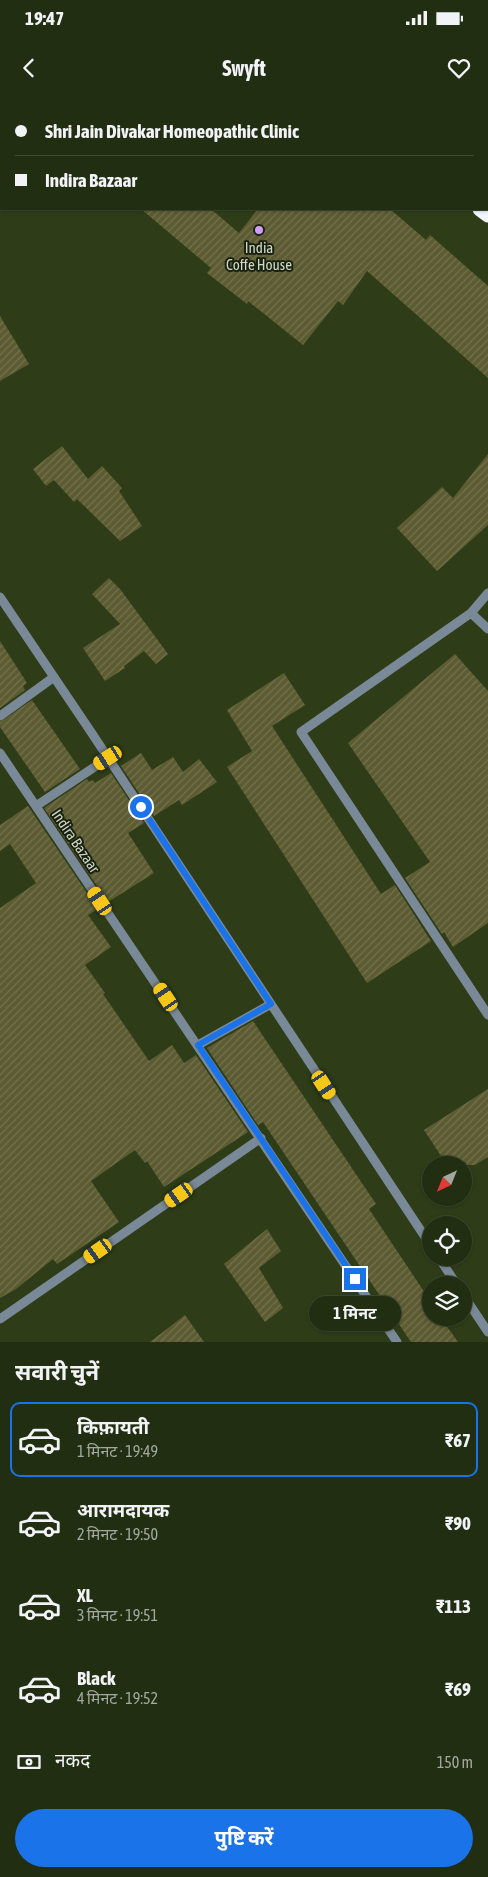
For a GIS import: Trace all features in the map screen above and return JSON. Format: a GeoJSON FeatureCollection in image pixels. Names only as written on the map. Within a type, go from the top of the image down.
{"type":"FeatureCollection","features":[{"type":"Feature","properties":{"kind":"street"},"geometry":{"type":"LineString","coordinates":[[488,592],[471,613],[301,732],[488,1014]]}},
{"type":"Feature","properties":{"kind":"street"},"geometry":{"type":"LineString","coordinates":[[0,597],[422,1232]]}},
{"type":"Feature","properties":{"kind":"street"},"geometry":{"type":"LineString","coordinates":[[471,613],[488,629]]}},
{"type":"Feature","properties":{"kind":"street"},"geometry":{"type":"LineString","coordinates":[[0,716],[54,677]]}},
{"type":"Feature","properties":{"kind":"street","name":"Indira Bazaar"},"geometry":{"type":"LineString","coordinates":[[1,757],[261,1138],[396,1342]]}},
{"type":"Feature","properties":{"kind":"street"},"geometry":{"type":"LineString","coordinates":[[36,806],[108,758]]}},
{"type":"Feature","properties":{"kind":"street"},"geometry":{"type":"LineString","coordinates":[[198,1045],[271,1004]]}},
{"type":"Feature","properties":{"kind":"street"},"geometry":{"type":"LineString","coordinates":[[0,1319],[261,1138]]}},
{"type":"Feature","properties":{"kind":"street"},"geometry":{"type":"LineString","coordinates":[[472,1308],[488,1332]]}},
{"type":"Feature","properties":{"kind":"building"},"geometry":{"type":"Polygon","coordinates":[[[142,210],[212,210],[239,233],[257,210],[391,210],[426,240],[430,235],[488,286],[488,378],[367,271],[343,305],[338,301],[303,345],[248,301],[247,304],[207,273],[211,268],[142,210]]]}},
{"type":"Feature","properties":{"kind":"building"},"geometry":{"type":"Polygon","coordinates":[[[0,316],[29,364],[0,381],[0,316]]]}},
{"type":"Feature","properties":{"kind":"building"},"geometry":{"type":"Polygon","coordinates":[[[62,446],[88,479],[102,466],[122,488],[119,491],[142,526],[120,541],[77,499],[74,502],[54,480],[46,486],[33,469],[62,446]]]}},
{"type":"Feature","properties":{"kind":"building"},"geometry":{"type":"Polygon","coordinates":[[[488,454],[488,525],[437,571],[397,528],[442,487],[453,498],[488,454]]]}},
{"type":"Feature","properties":{"kind":"building"},"geometry":{"type":"Polygon","coordinates":[[[109,578],[120,589],[168,654],[156,664],[144,651],[124,666],[125,668],[105,681],[83,648],[120,624],[92,594],[109,578]]]}},
{"type":"Feature","properties":{"kind":"building"},"geometry":{"type":"Polygon","coordinates":[[[0,641],[27,683],[23,686],[25,690],[0,708],[0,641]]]}},
{"type":"Feature","properties":{"kind":"building"},"geometry":{"type":"Polygon","coordinates":[[[455,654],[488,691],[488,923],[453,947],[444,932],[442,934],[405,878],[430,862],[348,743],[455,654]]]}},
{"type":"Feature","properties":{"kind":"building"},"geometry":{"type":"Polygon","coordinates":[[[284,673],[305,705],[272,726],[381,894],[395,885],[431,941],[367,983],[227,767],[252,751],[227,710],[284,673]]]}},
{"type":"Feature","properties":{"kind":"building"},"geometry":{"type":"Polygon","coordinates":[[[32,700],[80,769],[45,792],[0,727],[0,722],[32,700]]]}},
{"type":"Feature","properties":{"kind":"building"},"geometry":{"type":"Polygon","coordinates":[[[141,753],[152,770],[173,757],[183,772],[199,759],[217,782],[182,805],[179,800],[154,816],[121,766],[141,753]]]}},
{"type":"Feature","properties":{"kind":"building"},"geometry":{"type":"Polygon","coordinates":[[[111,773],[144,823],[128,833],[154,873],[108,902],[44,808],[87,779],[89,782],[93,780],[95,783],[111,773]]]}},
{"type":"Feature","properties":{"kind":"building"},"geometry":{"type":"Polygon","coordinates":[[[28,806],[98,909],[88,915],[111,947],[85,965],[105,993],[103,994],[149,1061],[172,1045],[184,1063],[196,1055],[248,1132],[164,1187],[147,1161],[145,1163],[135,1150],[91,1181],[119,1222],[57,1264],[53,1259],[16,1289],[0,1298],[0,908],[36,883],[10,844],[0,851],[0,825],[28,806]]]}},
{"type":"Feature","properties":{"kind":"building"},"geometry":{"type":"Polygon","coordinates":[[[253,1021],[376,1204],[369,1209],[422,1288],[422,1326],[447,1326],[458,1342],[411,1342],[263,1122],[258,1125],[207,1048],[253,1021]]]}},
{"type":"Feature","properties":{"kind":"building"},"geometry":{"type":"Polygon","coordinates":[[[488,1089],[488,1157],[472,1165],[472,1156],[441,1156],[424,1130],[488,1089]]]}},
{"type":"Feature","properties":{"kind":"building"},"geometry":{"type":"Polygon","coordinates":[[[267,1229],[281,1251],[259,1268],[283,1308],[265,1322],[224,1264],[267,1229]]]}},
{"type":"Feature","properties":{"kind":"building"},"geometry":{"type":"Polygon","coordinates":[[[185,1315],[204,1342],[150,1342],[185,1315]]]}},
{"type":"Feature","properties":{"kind":"place","name":"India Coffe House"},"geometry":{"type":"Point","coordinates":[259,230]}},
{"type":"Feature","properties":{"kind":"route"},"geometry":{"type":"LineString","coordinates":[[141,807],[271,1004],[198,1045],[355,1279]]}}]}
